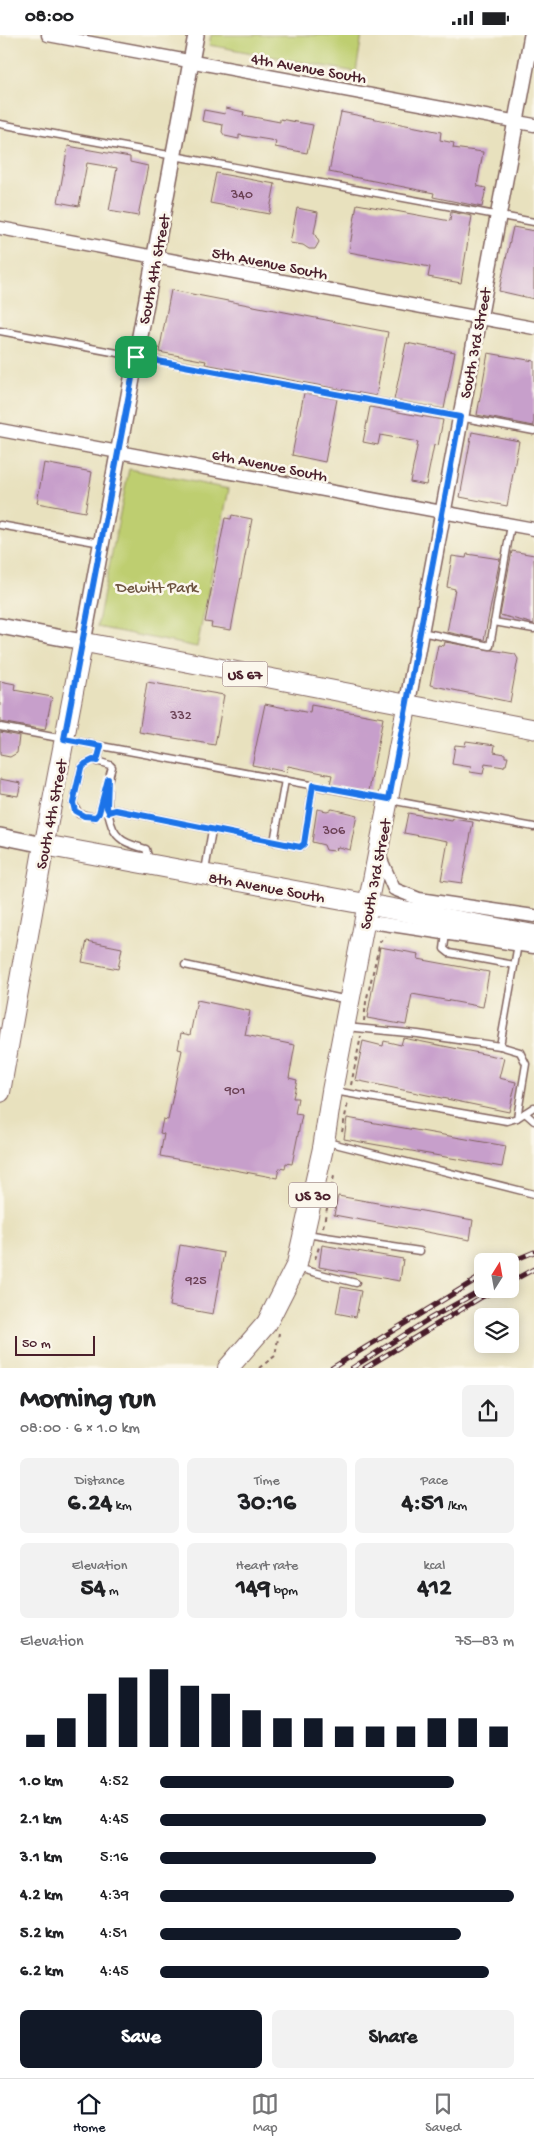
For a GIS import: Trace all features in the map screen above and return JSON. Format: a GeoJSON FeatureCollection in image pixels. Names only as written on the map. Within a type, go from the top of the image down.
{"type":"FeatureCollection","features":[{"type":"Feature","properties":{"kind":"highway","name":"8th Avenue South"},"geometry":{"type":"LineString","coordinates":[[44,845],[204,875],[367,912],[526,940]]}},
{"type":"Feature","properties":{"kind":"highway","name":"South 4th Street"},"geometry":{"type":"LineString","coordinates":[[0,1092],[2,1067],[44,845]]}},
{"type":"Feature","properties":{"kind":"highway","name":"South 3rd Street"},"geometry":{"type":"LineString","coordinates":[[228,1368],[268,1323],[296,1267],[324,1141],[367,912]]}},
{"type":"Feature","properties":{"kind":"main road","name":"US 67"},"geometry":{"type":"LineString","coordinates":[[83,642],[534,729]]}},
{"type":"Feature","properties":{"kind":"main road","name":"South 4th Street"},"geometry":{"type":"LineString","coordinates":[[44,845],[83,642]]}},
{"type":"Feature","properties":{"kind":"main road","name":"South 3rd Street"},"geometry":{"type":"LineString","coordinates":[[367,912],[407,705]]}},
{"type":"Feature","properties":{"kind":"street","name":"4th Avenue South"},"geometry":{"type":"LineString","coordinates":[[48,35],[534,125]]}},
{"type":"Feature","properties":{"kind":"street","name":"South 4th Street"},"geometry":{"type":"LineString","coordinates":[[83,642],[196,35]]}},
{"type":"Feature","properties":{"kind":"street","name":"South 3rd Street"},"geometry":{"type":"LineString","coordinates":[[407,705],[532,35]]}},
{"type":"Feature","properties":{"kind":"street","name":"5th Avenue South"},"geometry":{"type":"LineString","coordinates":[[0,228],[534,328]]}},
{"type":"Feature","properties":{"kind":"street","name":"6th Avenue South"},"geometry":{"type":"LineString","coordinates":[[0,430],[534,529]]}},
{"type":"Feature","properties":{"kind":"street"},"geometry":{"type":"LineString","coordinates":[[0,626],[83,642]]}},
{"type":"Feature","properties":{"kind":"street","name":"8th Avenue South"},"geometry":{"type":"LineString","coordinates":[[0,836],[44,845]]}},
{"type":"Feature","properties":{"kind":"street"},"geometry":{"type":"LineString","coordinates":[[378,853],[394,889],[419,899],[534,916]]}},
{"type":"Feature","properties":{"kind":"street","name":"8th Avenue South"},"geometry":{"type":"LineString","coordinates":[[367,912],[446,932],[526,940],[534,947]]}},
{"type":"Feature","properties":{"kind":"lane"},"geometry":{"type":"LineString","coordinates":[[0,124],[534,222]]}},
{"type":"Feature","properties":{"kind":"lane"},"geometry":{"type":"LineString","coordinates":[[0,331],[534,431]]}},
{"type":"Feature","properties":{"kind":"lane"},"geometry":{"type":"LineString","coordinates":[[0,525],[101,543]]}},
{"type":"Feature","properties":{"kind":"lane"},"geometry":{"type":"LineString","coordinates":[[421,632],[490,646],[511,525]]}},
{"type":"Feature","properties":{"kind":"lane"},"geometry":{"type":"LineString","coordinates":[[494,622],[534,629]]}},
{"type":"Feature","properties":{"kind":"lane"},"geometry":{"type":"LineString","coordinates":[[0,727],[534,827]]}},
{"type":"Feature","properties":{"kind":"lane"},"geometry":{"type":"LineString","coordinates":[[97,761],[101,746]]}},
{"type":"Feature","properties":{"kind":"lane"},"geometry":{"type":"LineString","coordinates":[[93,760],[97,761],[112,767],[99,813],[96,817],[92,817],[79,814],[73,803],[81,768],[93,760]]}},
{"type":"Feature","properties":{"kind":"lane"},"geometry":{"type":"LineString","coordinates":[[108,779],[107,808],[114,831],[126,842],[146,849],[148,856],[146,864]]}},
{"type":"Feature","properties":{"kind":"lane"},"geometry":{"type":"LineString","coordinates":[[274,842],[285,780]]}},
{"type":"Feature","properties":{"kind":"lane"},"geometry":{"type":"LineString","coordinates":[[109,812],[116,810],[300,847],[304,844],[313,785]]}},
{"type":"Feature","properties":{"kind":"lane"},"geometry":{"type":"LineString","coordinates":[[204,875],[212,830]]}},
{"type":"Feature","properties":{"kind":"lane"},"geometry":{"type":"LineString","coordinates":[[446,932],[444,949],[449,953],[514,965]]}},
{"type":"Feature","properties":{"kind":"lane"},"geometry":{"type":"LineString","coordinates":[[500,1046],[514,965],[526,940]]}},
{"type":"Feature","properties":{"kind":"lane"},"geometry":{"type":"LineString","coordinates":[[185,965],[350,1000]]}},
{"type":"Feature","properties":{"kind":"lane"},"geometry":{"type":"LineString","coordinates":[[344,1027],[418,1034],[500,1046],[520,1052],[526,1064],[517,1118]]}},
{"type":"Feature","properties":{"kind":"lane"},"geometry":{"type":"LineString","coordinates":[[332,1091],[507,1121],[517,1118],[534,1107]]}},
{"type":"Feature","properties":{"kind":"lane"},"geometry":{"type":"LineString","coordinates":[[525,1113],[534,1121]]}},
{"type":"Feature","properties":{"kind":"lane"},"geometry":{"type":"LineString","coordinates":[[324,1141],[534,1194]]}},
{"type":"Feature","properties":{"kind":"lane"},"geometry":{"type":"LineString","coordinates":[[305,1233],[420,1251]]}},
{"type":"Feature","properties":{"kind":"lane"},"geometry":{"type":"LineString","coordinates":[[296,1267],[356,1283]]}},
{"type":"Feature","properties":{"kind":"green space"},"geometry":{"type":"Polygon","coordinates":[[[211,35],[362,35],[356,72],[209,45],[211,35]]]}},
{"type":"Feature","properties":{"kind":"green space","name":"Dewitt Park"},"geometry":{"type":"Polygon","coordinates":[[[129,469],[229,489],[197,647],[97,627],[129,469]]]}},
{"type":"Feature","properties":{"kind":"building"},"geometry":{"type":"Polygon","coordinates":[[[226,108],[244,112],[243,115],[280,122],[280,119],[313,125],[307,153],[275,147],[276,141],[239,135],[239,139],[225,136],[222,132],[223,125],[202,121],[204,110],[225,114],[226,108]]]}},
{"type":"Feature","properties":{"kind":"building"},"geometry":{"type":"Polygon","coordinates":[[[341,112],[441,132],[440,140],[454,143],[453,148],[483,152],[477,186],[486,188],[482,207],[433,197],[434,193],[329,172],[341,112]]]}},
{"type":"Feature","properties":{"kind":"building"},"geometry":{"type":"Polygon","coordinates":[[[68,146],[130,157],[130,162],[148,166],[138,216],[109,211],[117,168],[87,163],[79,206],[58,202],[68,146]]]}},
{"type":"Feature","properties":{"kind":"building"},"geometry":{"type":"Polygon","coordinates":[[[216,173],[275,184],[269,214],[210,203],[216,173]]]}},
{"type":"Feature","properties":{"kind":"building"},"geometry":{"type":"Polygon","coordinates":[[[357,204],[450,221],[451,212],[472,216],[461,283],[428,277],[430,267],[349,252],[357,204]]]}},
{"type":"Feature","properties":{"kind":"building"},"geometry":{"type":"Polygon","coordinates":[[[297,208],[318,212],[314,233],[319,242],[315,249],[290,243],[297,208]]]}},
{"type":"Feature","properties":{"kind":"building"},"geometry":{"type":"Polygon","coordinates":[[[513,227],[534,231],[534,299],[499,291],[513,227]]]}},
{"type":"Feature","properties":{"kind":"building"},"geometry":{"type":"Polygon","coordinates":[[[171,290],[388,332],[376,396],[205,364],[206,361],[159,352],[171,290]]]}},
{"type":"Feature","properties":{"kind":"building"},"geometry":{"type":"Polygon","coordinates":[[[406,343],[455,352],[444,409],[394,400],[406,343]]]}},
{"type":"Feature","properties":{"kind":"building"},"geometry":{"type":"Polygon","coordinates":[[[488,353],[534,361],[534,426],[477,415],[488,353]]]}},
{"type":"Feature","properties":{"kind":"building"},"geometry":{"type":"Polygon","coordinates":[[[304,393],[337,399],[325,462],[292,455],[304,393]]]}},
{"type":"Feature","properties":{"kind":"building"},"geometry":{"type":"Polygon","coordinates":[[[370,407],[443,420],[438,446],[434,445],[426,485],[410,482],[418,442],[380,435],[378,445],[363,442],[370,407]]]}},
{"type":"Feature","properties":{"kind":"building"},"geometry":{"type":"Polygon","coordinates":[[[472,432],[519,441],[507,506],[460,497],[472,432]]]}},
{"type":"Feature","properties":{"kind":"building"},"geometry":{"type":"Polygon","coordinates":[[[44,463],[92,472],[85,512],[37,503],[44,463]]]}},
{"type":"Feature","properties":{"kind":"building"},"geometry":{"type":"Polygon","coordinates":[[[232,515],[252,519],[231,630],[211,627],[212,623],[205,622],[225,518],[231,519],[232,515]]]}},
{"type":"Feature","properties":{"kind":"building"},"geometry":{"type":"Polygon","coordinates":[[[512,551],[534,555],[534,624],[500,615],[512,551]]]}},
{"type":"Feature","properties":{"kind":"building"},"geometry":{"type":"Polygon","coordinates":[[[467,554],[500,559],[484,640],[447,632],[455,589],[447,587],[452,556],[466,558],[467,554]]]}},
{"type":"Feature","properties":{"kind":"building"},"geometry":{"type":"Polygon","coordinates":[[[445,642],[515,654],[518,659],[510,702],[430,685],[438,645],[444,646],[445,642]]]}},
{"type":"Feature","properties":{"kind":"building"},"geometry":{"type":"Polygon","coordinates":[[[0,681],[15,684],[14,690],[52,697],[45,730],[0,722],[0,681]]]}},
{"type":"Feature","properties":{"kind":"building"},"geometry":{"type":"Polygon","coordinates":[[[147,682],[224,695],[215,745],[139,732],[147,682]]]}},
{"type":"Feature","properties":{"kind":"building"},"geometry":{"type":"Polygon","coordinates":[[[265,704],[310,713],[311,705],[383,718],[369,791],[330,784],[332,775],[288,766],[287,772],[252,765],[265,704]]]}},
{"type":"Feature","properties":{"kind":"building"},"geometry":{"type":"Polygon","coordinates":[[[0,732],[19,736],[17,753],[10,757],[0,755],[0,732]]]}},
{"type":"Feature","properties":{"kind":"building"},"geometry":{"type":"Polygon","coordinates":[[[466,741],[495,745],[494,752],[505,754],[505,757],[508,757],[506,765],[504,767],[485,764],[483,774],[470,772],[471,767],[452,764],[455,745],[465,746],[466,741]]]}},
{"type":"Feature","properties":{"kind":"building"},"geometry":{"type":"Polygon","coordinates":[[[0,779],[21,783],[18,796],[0,793],[0,779]]]}},
{"type":"Feature","properties":{"kind":"building"},"geometry":{"type":"Polygon","coordinates":[[[317,809],[327,811],[332,809],[357,815],[350,850],[338,847],[334,851],[326,850],[324,845],[312,842],[317,809]]]}},
{"type":"Feature","properties":{"kind":"building"},"geometry":{"type":"Polygon","coordinates":[[[408,813],[452,821],[453,819],[473,822],[462,883],[441,880],[448,841],[404,833],[408,813]]]}},
{"type":"Feature","properties":{"kind":"building"},"geometry":{"type":"Polygon","coordinates":[[[87,941],[122,948],[118,969],[82,962],[87,941]]]}},
{"type":"Feature","properties":{"kind":"building"},"geometry":{"type":"Polygon","coordinates":[[[380,947],[419,954],[418,959],[489,972],[483,1007],[412,994],[406,1025],[367,1018],[380,947]]]}},
{"type":"Feature","properties":{"kind":"building"},"geometry":{"type":"Polygon","coordinates":[[[197,1000],[250,1011],[245,1035],[295,1045],[289,1078],[297,1080],[293,1098],[298,1098],[295,1114],[302,1115],[292,1164],[286,1163],[285,1169],[279,1168],[277,1178],[160,1156],[164,1134],[160,1133],[163,1119],[168,1120],[182,1050],[178,1049],[181,1033],[190,1035],[197,1000]]]}},
{"type":"Feature","properties":{"kind":"building"},"geometry":{"type":"Polygon","coordinates":[[[403,1038],[504,1058],[499,1078],[516,1082],[509,1112],[355,1080],[363,1041],[383,1046],[384,1041],[401,1045],[403,1038]]]}},
{"type":"Feature","properties":{"kind":"building"},"geometry":{"type":"Polygon","coordinates":[[[347,1118],[506,1146],[502,1167],[344,1139],[347,1118]]]}},
{"type":"Feature","properties":{"kind":"building"},"geometry":{"type":"Polygon","coordinates":[[[338,1196],[473,1220],[470,1240],[334,1215],[338,1196]]]}},
{"type":"Feature","properties":{"kind":"building"},"geometry":{"type":"Polygon","coordinates":[[[180,1245],[224,1253],[213,1314],[169,1306],[180,1245]]]}},
{"type":"Feature","properties":{"kind":"building"},"geometry":{"type":"Polygon","coordinates":[[[322,1245],[403,1259],[400,1281],[319,1267],[322,1245]]]}},
{"type":"Feature","properties":{"kind":"building"},"geometry":{"type":"Polygon","coordinates":[[[341,1287],[361,1291],[356,1317],[336,1313],[341,1287]]]}},
{"type":"Feature","properties":{"kind":"railway"},"geometry":{"type":"LineString","coordinates":[[519,1258],[534,1252]]}},
{"type":"Feature","properties":{"kind":"railway"},"geometry":{"type":"LineString","coordinates":[[519,1277],[534,1269]]}},
{"type":"Feature","properties":{"kind":"railway"},"geometry":{"type":"LineString","coordinates":[[332,1368],[474,1281]]}},
{"type":"Feature","properties":{"kind":"railway"},"geometry":{"type":"LineString","coordinates":[[352,1368],[429,1319],[474,1294]]}},
{"type":"Feature","properties":{"kind":"railway"},"geometry":{"type":"LineString","coordinates":[[365,1368],[480,1298]]}},
{"type":"Feature","properties":{"kind":"route"},"geometry":{"type":"LineString","coordinates":[[136,357],[460,417],[389,799],[313,785],[304,844],[300,847],[116,810],[109,812],[107,808],[108,779],[99,813],[96,817],[84,816],[75,811],[73,803],[81,768],[93,760],[97,761],[101,746],[64,739],[136,357]]}}]}
